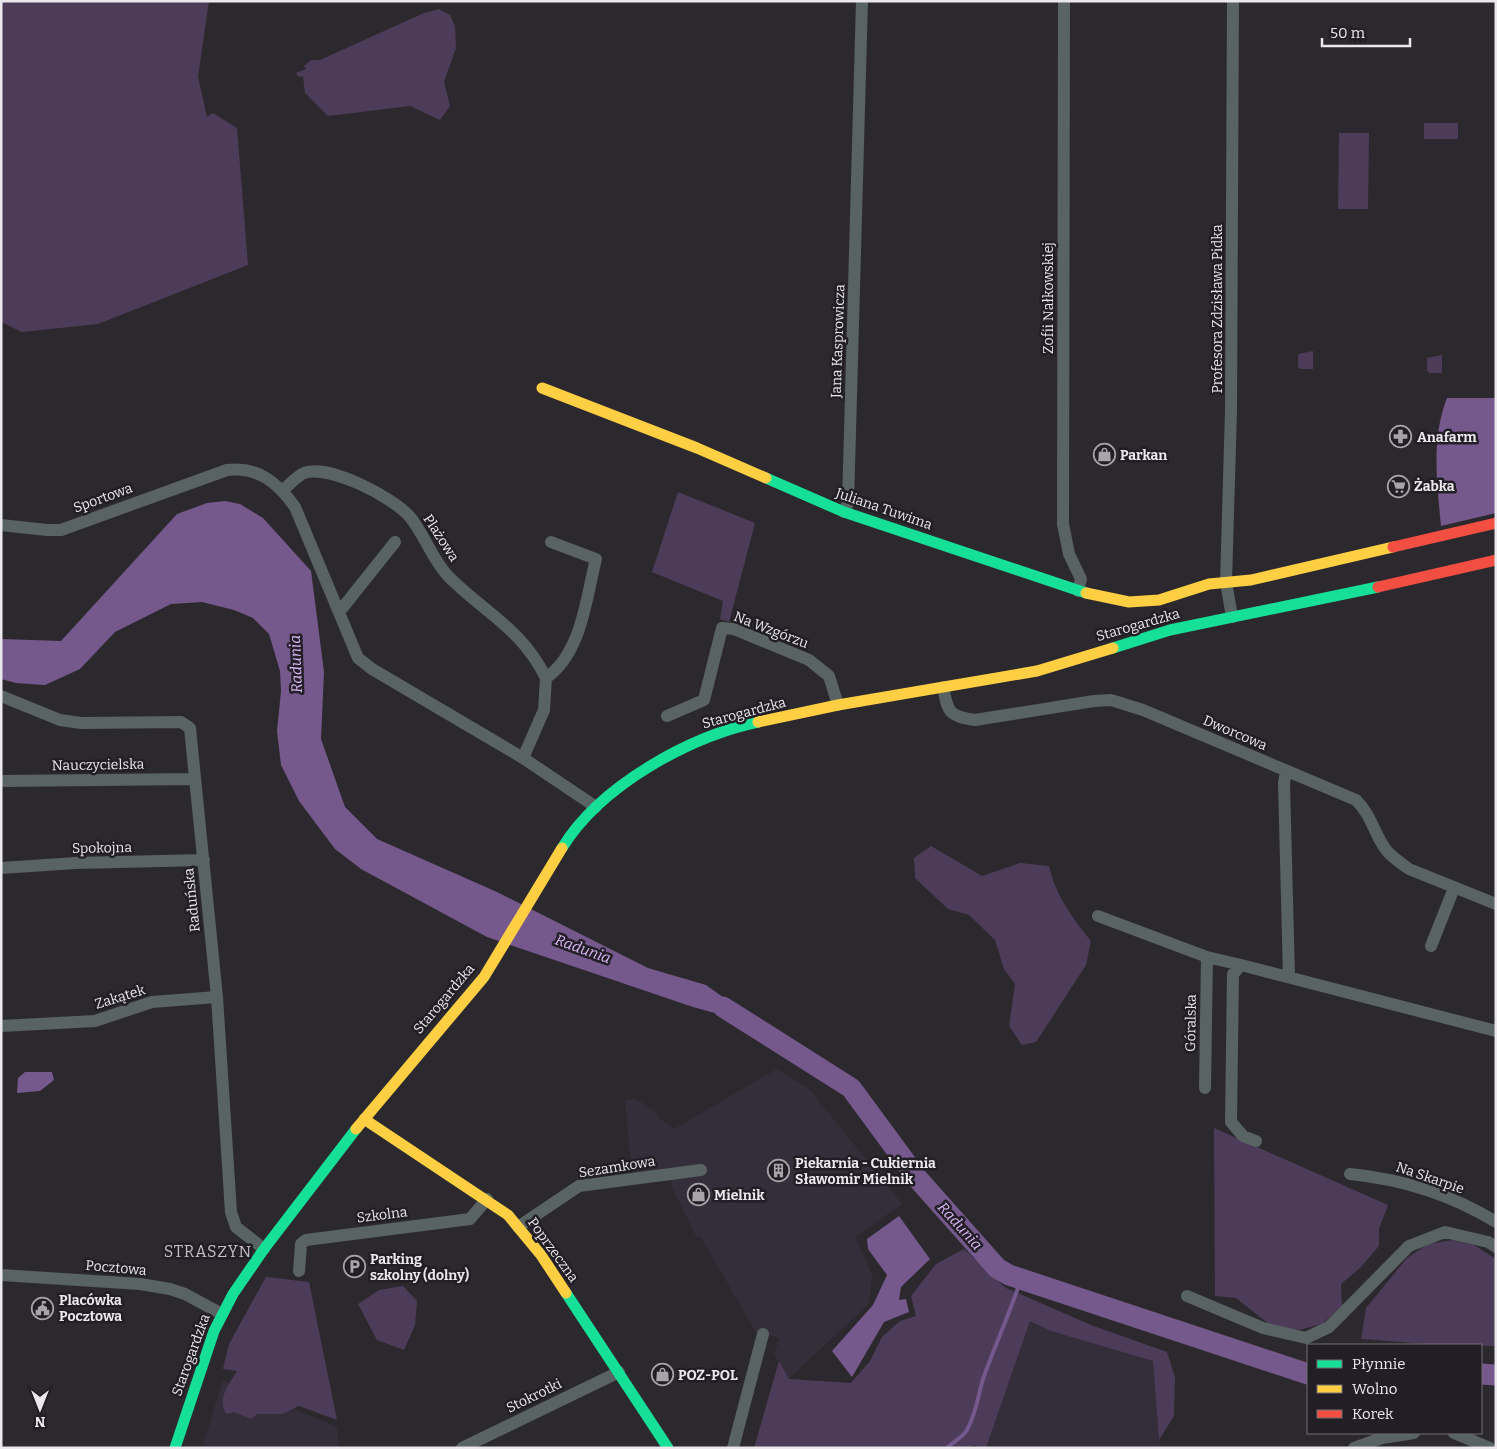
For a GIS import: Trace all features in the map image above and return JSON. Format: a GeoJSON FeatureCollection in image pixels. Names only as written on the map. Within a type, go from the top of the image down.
{"type":"FeatureCollection","features":[{"type":"Feature","properties":{"kind":"main road","name":"Juliana Tuwima"},"geometry":{"type":"LineString","coordinates":[[542,388],[697,448],[844,512],[1078,591],[1138,603],[1164,599],[1209,584],[1251,580],[1496,523]]}},
{"type":"Feature","properties":{"kind":"main road","name":"Starogardzka"},"geometry":{"type":"LineString","coordinates":[[175,1448],[205,1354],[222,1314],[264,1249],[364,1119],[473,991],[566,842],[596,807],[646,769],[697,742],[750,724],[838,705],[1037,671],[1170,630],[1360,592],[1496,560]]}},
{"type":"Feature","properties":{"kind":"main road","name":"Poprzeczna"},"geometry":{"type":"LineString","coordinates":[[364,1119],[487,1199],[518,1227],[541,1255],[620,1372],[668,1448]]}},
{"type":"Feature","properties":{"kind":"street","name":"Jana Kasprowicza"},"geometry":{"type":"LineString","coordinates":[[844,512],[848,503],[862,1]]}},
{"type":"Feature","properties":{"kind":"street","name":"Zofii Nałkowskiej"},"geometry":{"type":"LineString","coordinates":[[1064,1],[1062,524],[1068,554],[1081,580],[1078,591]]}},
{"type":"Feature","properties":{"kind":"street","name":"Profesora Zdzisława Pidka"},"geometry":{"type":"LineString","coordinates":[[1232,617],[1226,582],[1231,393],[1233,1]]}},
{"type":"Feature","properties":{"kind":"street","name":"Sportowa"},"geometry":{"type":"LineString","coordinates":[[1,525],[61,530],[227,470],[246,470],[269,479],[283,490]]}},
{"type":"Feature","properties":{"kind":"street","name":"Plażowa"},"geometry":{"type":"LineString","coordinates":[[283,490],[302,474],[324,472],[356,484],[398,506],[410,517],[439,566],[449,578],[518,636],[534,655],[546,678]]}},
{"type":"Feature","properties":{"kind":"street"},"geometry":{"type":"LineString","coordinates":[[283,490],[295,507],[358,658],[372,669],[523,758],[596,807]]}},
{"type":"Feature","properties":{"kind":"street"},"geometry":{"type":"LineString","coordinates":[[340,611],[395,542]]}},
{"type":"Feature","properties":{"kind":"street"},"geometry":{"type":"LineString","coordinates":[[523,758],[539,726],[544,710],[546,678],[562,664],[577,633],[596,559],[551,542]]}},
{"type":"Feature","properties":{"kind":"street","name":"Na Wzgórzu"},"geometry":{"type":"LineString","coordinates":[[667,716],[704,700],[722,628],[734,629],[809,660],[829,676],[838,705]]}},
{"type":"Feature","properties":{"kind":"street","name":"Dworcowa"},"geometry":{"type":"LineString","coordinates":[[943,687],[948,710],[956,717],[975,720],[1094,700],[1111,700],[1124,703],[1356,800],[1370,818],[1386,850],[1409,869],[1496,904]]}},
{"type":"Feature","properties":{"kind":"street","name":"Raduńska"},"geometry":{"type":"LineString","coordinates":[[1,696],[60,720],[81,723],[182,722],[190,728],[217,997],[231,1212],[236,1227],[264,1249]]}},
{"type":"Feature","properties":{"kind":"street"},"geometry":{"type":"LineString","coordinates":[[1286,771],[1284,782],[1288,977]]}},
{"type":"Feature","properties":{"kind":"street","name":"Nauczycielska"},"geometry":{"type":"LineString","coordinates":[[1,780],[195,779]]}},
{"type":"Feature","properties":{"kind":"street","name":"Spokojna"},"geometry":{"type":"LineString","coordinates":[[1,868],[76,863],[204,860]]}},
{"type":"Feature","properties":{"kind":"street"},"geometry":{"type":"LineString","coordinates":[[1431,946],[1454,888]]}},
{"type":"Feature","properties":{"kind":"street"},"geometry":{"type":"LineString","coordinates":[[1098,916],[1207,957],[1496,1031]]}},
{"type":"Feature","properties":{"kind":"street","name":"Góralska"},"geometry":{"type":"LineString","coordinates":[[1205,1088],[1207,957]]}},
{"type":"Feature","properties":{"kind":"street"},"geometry":{"type":"LineString","coordinates":[[1241,965],[1233,974],[1230,1122],[1243,1136],[1256,1142]]}},
{"type":"Feature","properties":{"kind":"street","name":"Zakątek"},"geometry":{"type":"LineString","coordinates":[[1,1026],[95,1021],[152,1002],[217,997]]}},
{"type":"Feature","properties":{"kind":"street","name":"Sezamkowa"},"geometry":{"type":"LineString","coordinates":[[518,1227],[579,1186],[701,1170]]}},
{"type":"Feature","properties":{"kind":"street","name":"Na Skarpie"},"geometry":{"type":"LineString","coordinates":[[1350,1174],[1377,1176],[1445,1196],[1496,1222]]}},
{"type":"Feature","properties":{"kind":"street","name":"Szkolna"},"geometry":{"type":"LineString","coordinates":[[298,1271],[301,1244],[306,1240],[470,1219],[487,1199]]}},
{"type":"Feature","properties":{"kind":"street"},"geometry":{"type":"LineString","coordinates":[[1186,1296],[1263,1328],[1306,1338],[1329,1327],[1409,1246],[1445,1232],[1488,1242],[1496,1247]]}},
{"type":"Feature","properties":{"kind":"street","name":"Pocztowa"},"geometry":{"type":"LineString","coordinates":[[1,1275],[140,1284],[170,1289],[185,1294],[222,1314]]}},
{"type":"Feature","properties":{"kind":"street"},"geometry":{"type":"LineString","coordinates":[[733,1448],[749,1394],[763,1334]]}},
{"type":"Feature","properties":{"kind":"street","name":"Stokrotki"},"geometry":{"type":"LineString","coordinates":[[462,1448],[620,1372]]}},
{"type":"Feature","properties":{"kind":"street"},"geometry":{"type":"LineString","coordinates":[[1354,1448],[1382,1438],[1408,1434]]}},
{"type":"Feature","properties":{"kind":"street"},"geometry":{"type":"LineString","coordinates":[[1456,1434],[1490,1448]]}},
{"type":"Feature","properties":{"kind":"shaded area"},"geometry":{"type":"Polygon","coordinates":[[[1,1],[209,1],[198,77],[207,117],[213,113],[237,128],[248,265],[98,324],[22,332],[1,322],[1,1]]]}},
{"type":"Feature","properties":{"kind":"shaded area"},"geometry":{"type":"Polygon","coordinates":[[[439,9],[450,15],[455,26],[456,48],[444,82],[450,106],[440,120],[410,106],[328,116],[305,93],[303,76],[299,77],[296,73],[306,69],[304,66],[311,60],[320,60],[424,13],[439,9]]]}},
{"type":"Feature","properties":{"kind":"shaded area"},"geometry":{"type":"Polygon","coordinates":[[[1424,123],[1458,123],[1458,139],[1424,139],[1424,123]]]}},
{"type":"Feature","properties":{"kind":"shaded area"},"geometry":{"type":"Polygon","coordinates":[[[1339,133],[1369,133],[1368,209],[1338,209],[1339,133]]]}},
{"type":"Feature","properties":{"kind":"shaded area"},"geometry":{"type":"Polygon","coordinates":[[[1313,351],[1313,369],[1301,369],[1298,367],[1298,354],[1313,351]]]}},
{"type":"Feature","properties":{"kind":"shaded area"},"geometry":{"type":"Polygon","coordinates":[[[1442,355],[1442,373],[1430,373],[1427,371],[1427,358],[1442,355]]]}},
{"type":"Feature","properties":{"kind":"shaded area"},"geometry":{"type":"Polygon","coordinates":[[[678,492],[755,523],[729,622],[720,619],[723,601],[652,572],[678,492]]]}},
{"type":"Feature","properties":{"kind":"shaded area"},"geometry":{"type":"Polygon","coordinates":[[[931,846],[982,876],[1020,863],[1049,866],[1060,896],[1091,941],[1086,965],[1036,1042],[1022,1045],[1009,1026],[1015,984],[1004,969],[995,940],[969,915],[948,909],[915,878],[914,858],[931,846]]]}},
{"type":"Feature","properties":{"kind":"shaded area"},"geometry":{"type":"Polygon","coordinates":[[[777,1069],[810,1090],[902,1204],[855,1237],[872,1274],[869,1304],[788,1379],[774,1353],[780,1338],[756,1332],[700,1236],[697,1238],[671,1185],[672,1178],[632,1174],[625,1100],[636,1099],[653,1110],[660,1119],[674,1129],[777,1069]]]}},
{"type":"Feature","properties":{"kind":"shaded area"},"geometry":{"type":"Polygon","coordinates":[[[1214,1128],[1388,1205],[1379,1229],[1379,1246],[1360,1268],[1341,1284],[1342,1306],[1322,1324],[1299,1330],[1270,1325],[1236,1298],[1215,1296],[1214,1128]]]}},
{"type":"Feature","properties":{"kind":"shaded area"},"geometry":{"type":"Polygon","coordinates":[[[1453,1240],[1474,1245],[1496,1259],[1496,1346],[1482,1346],[1482,1344],[1425,1344],[1361,1339],[1366,1308],[1407,1258],[1428,1244],[1453,1240]]]}},
{"type":"Feature","properties":{"kind":"shaded area"},"geometry":{"type":"Polygon","coordinates":[[[964,1249],[1006,1288],[1091,1325],[1167,1352],[1175,1377],[1174,1416],[1159,1440],[1153,1361],[1051,1331],[1030,1321],[986,1448],[978,1448],[974,1445],[970,1448],[754,1448],[779,1361],[789,1379],[851,1383],[870,1361],[882,1337],[900,1321],[916,1316],[911,1296],[936,1264],[964,1249]]]}},
{"type":"Feature","properties":{"kind":"shaded area"},"geometry":{"type":"Polygon","coordinates":[[[266,1277],[309,1282],[337,1420],[299,1406],[282,1414],[257,1414],[251,1419],[234,1412],[226,1414],[223,1397],[237,1371],[223,1369],[229,1344],[266,1277]]]}},
{"type":"Feature","properties":{"kind":"shaded area"},"geometry":{"type":"Polygon","coordinates":[[[403,1286],[417,1301],[415,1325],[404,1350],[377,1340],[358,1304],[379,1290],[403,1286]]]}},
{"type":"Feature","properties":{"kind":"shaded area"},"geometry":{"type":"Polygon","coordinates":[[[1030,1321],[1051,1331],[1153,1361],[1159,1440],[1162,1448],[986,1448],[1030,1321]]]}},
{"type":"Feature","properties":{"kind":"shaded area"},"geometry":{"type":"Polygon","coordinates":[[[223,1380],[337,1427],[339,1448],[202,1448],[223,1380]]]}},
{"type":"Feature","properties":{"kind":"water"},"geometry":{"type":"Polygon","coordinates":[[[1447,398],[1496,398],[1496,513],[1441,526],[1436,461],[1439,429],[1447,398]]]}},
{"type":"Feature","properties":{"kind":"water"},"geometry":{"type":"Polygon","coordinates":[[[225,501],[240,504],[263,518],[311,571],[324,672],[321,739],[345,807],[377,839],[497,892],[648,968],[706,985],[765,1027],[693,1007],[487,937],[361,869],[335,849],[299,801],[281,765],[277,731],[281,691],[280,671],[269,634],[253,618],[234,610],[202,602],[171,604],[115,632],[80,669],[45,685],[16,683],[1,679],[1,639],[61,641],[177,514],[207,503],[225,501]]]}},
{"type":"Feature","properties":{"kind":"water"},"geometry":{"type":"Polygon","coordinates":[[[25,1072],[52,1072],[54,1080],[40,1091],[17,1093],[18,1078],[25,1072]]]}},
{"type":"Feature","properties":{"kind":"water"},"geometry":{"type":"Polygon","coordinates":[[[899,1216],[930,1259],[901,1287],[899,1300],[906,1299],[909,1312],[884,1322],[852,1377],[832,1351],[873,1305],[887,1275],[868,1249],[867,1239],[899,1216]]]}},
{"type":"Feature","properties":{"kind":"waterway","name":"Radunia"},"geometry":{"type":"LineString","coordinates":[[723,1007],[851,1088],[918,1179],[997,1268],[1009,1275],[1307,1374]]}},
{"type":"Feature","properties":{"kind":"waterway"},"geometry":{"type":"LineString","coordinates":[[947,1448],[963,1435],[970,1424],[983,1379],[1021,1279]]}},
{"type":"Feature","properties":{"kind":"waterway","name":"Radunia"},"geometry":{"type":"LineString","coordinates":[[1482,1374],[1496,1375]]}},
{"type":"Feature","properties":{"kind":"traffic: fast"},"geometry":{"type":"LineString","coordinates":[[766,478],[844,512],[1086,593]]}},
{"type":"Feature","properties":{"kind":"traffic: fast"},"geometry":{"type":"LineString","coordinates":[[1113,648],[1170,630],[1378,587]]}},
{"type":"Feature","properties":{"kind":"traffic: fast"},"geometry":{"type":"LineString","coordinates":[[562,848],[578,825],[599,804],[648,767],[703,739],[758,722]]}},
{"type":"Feature","properties":{"kind":"traffic: fast"},"geometry":{"type":"LineString","coordinates":[[175,1448],[214,1331],[233,1294],[264,1249],[356,1129]]}},
{"type":"Feature","properties":{"kind":"traffic: fast"},"geometry":{"type":"LineString","coordinates":[[566,1293],[668,1448]]}},
{"type":"Feature","properties":{"kind":"traffic: slow"},"geometry":{"type":"LineString","coordinates":[[542,388],[697,448],[766,478]]}},
{"type":"Feature","properties":{"kind":"traffic: slow"},"geometry":{"type":"LineString","coordinates":[[1086,593],[1129,602],[1159,600],[1209,584],[1251,580],[1393,547]]}},
{"type":"Feature","properties":{"kind":"traffic: slow"},"geometry":{"type":"LineString","coordinates":[[758,722],[838,705],[1037,671],[1113,648]]}},
{"type":"Feature","properties":{"kind":"traffic: slow"},"geometry":{"type":"LineString","coordinates":[[356,1129],[484,977],[562,848]]}},
{"type":"Feature","properties":{"kind":"traffic: slow"},"geometry":{"type":"LineString","coordinates":[[364,1119],[508,1215],[541,1255],[566,1293]]}},
{"type":"Feature","properties":{"kind":"traffic: jam"},"geometry":{"type":"LineString","coordinates":[[1393,547],[1496,523]]}},
{"type":"Feature","properties":{"kind":"traffic: jam"},"geometry":{"type":"LineString","coordinates":[[1378,587],[1496,560]]}},
{"type":"Feature","properties":{"kind":"place","name":"Anafarm"},"geometry":{"type":"Point","coordinates":[1401,437]}},
{"type":"Feature","properties":{"kind":"place","name":"Parkan"},"geometry":{"type":"Point","coordinates":[1104,455]}},
{"type":"Feature","properties":{"kind":"place","name":"Żabka"},"geometry":{"type":"Point","coordinates":[1398,486]}},
{"type":"Feature","properties":{"kind":"place","name":"Piekarnia - Cukiernia Sławomir Mielnik"},"geometry":{"type":"Point","coordinates":[779,1171]}},
{"type":"Feature","properties":{"kind":"place","name":"Mielnik"},"geometry":{"type":"Point","coordinates":[698,1195]}},
{"type":"Feature","properties":{"kind":"place","name":"Parking szkolny (dolny)"},"geometry":{"type":"Point","coordinates":[354,1267]}},
{"type":"Feature","properties":{"kind":"place","name":"Placówka Pocztowa"},"geometry":{"type":"Point","coordinates":[43,1308]}},
{"type":"Feature","properties":{"kind":"place","name":"POZ-POL"},"geometry":{"type":"Point","coordinates":[662,1375]}},
{"type":"Feature","properties":{"kind":"district","name":"STRASZYN"},"geometry":{"type":"Point","coordinates":[208,1251]}}]}
